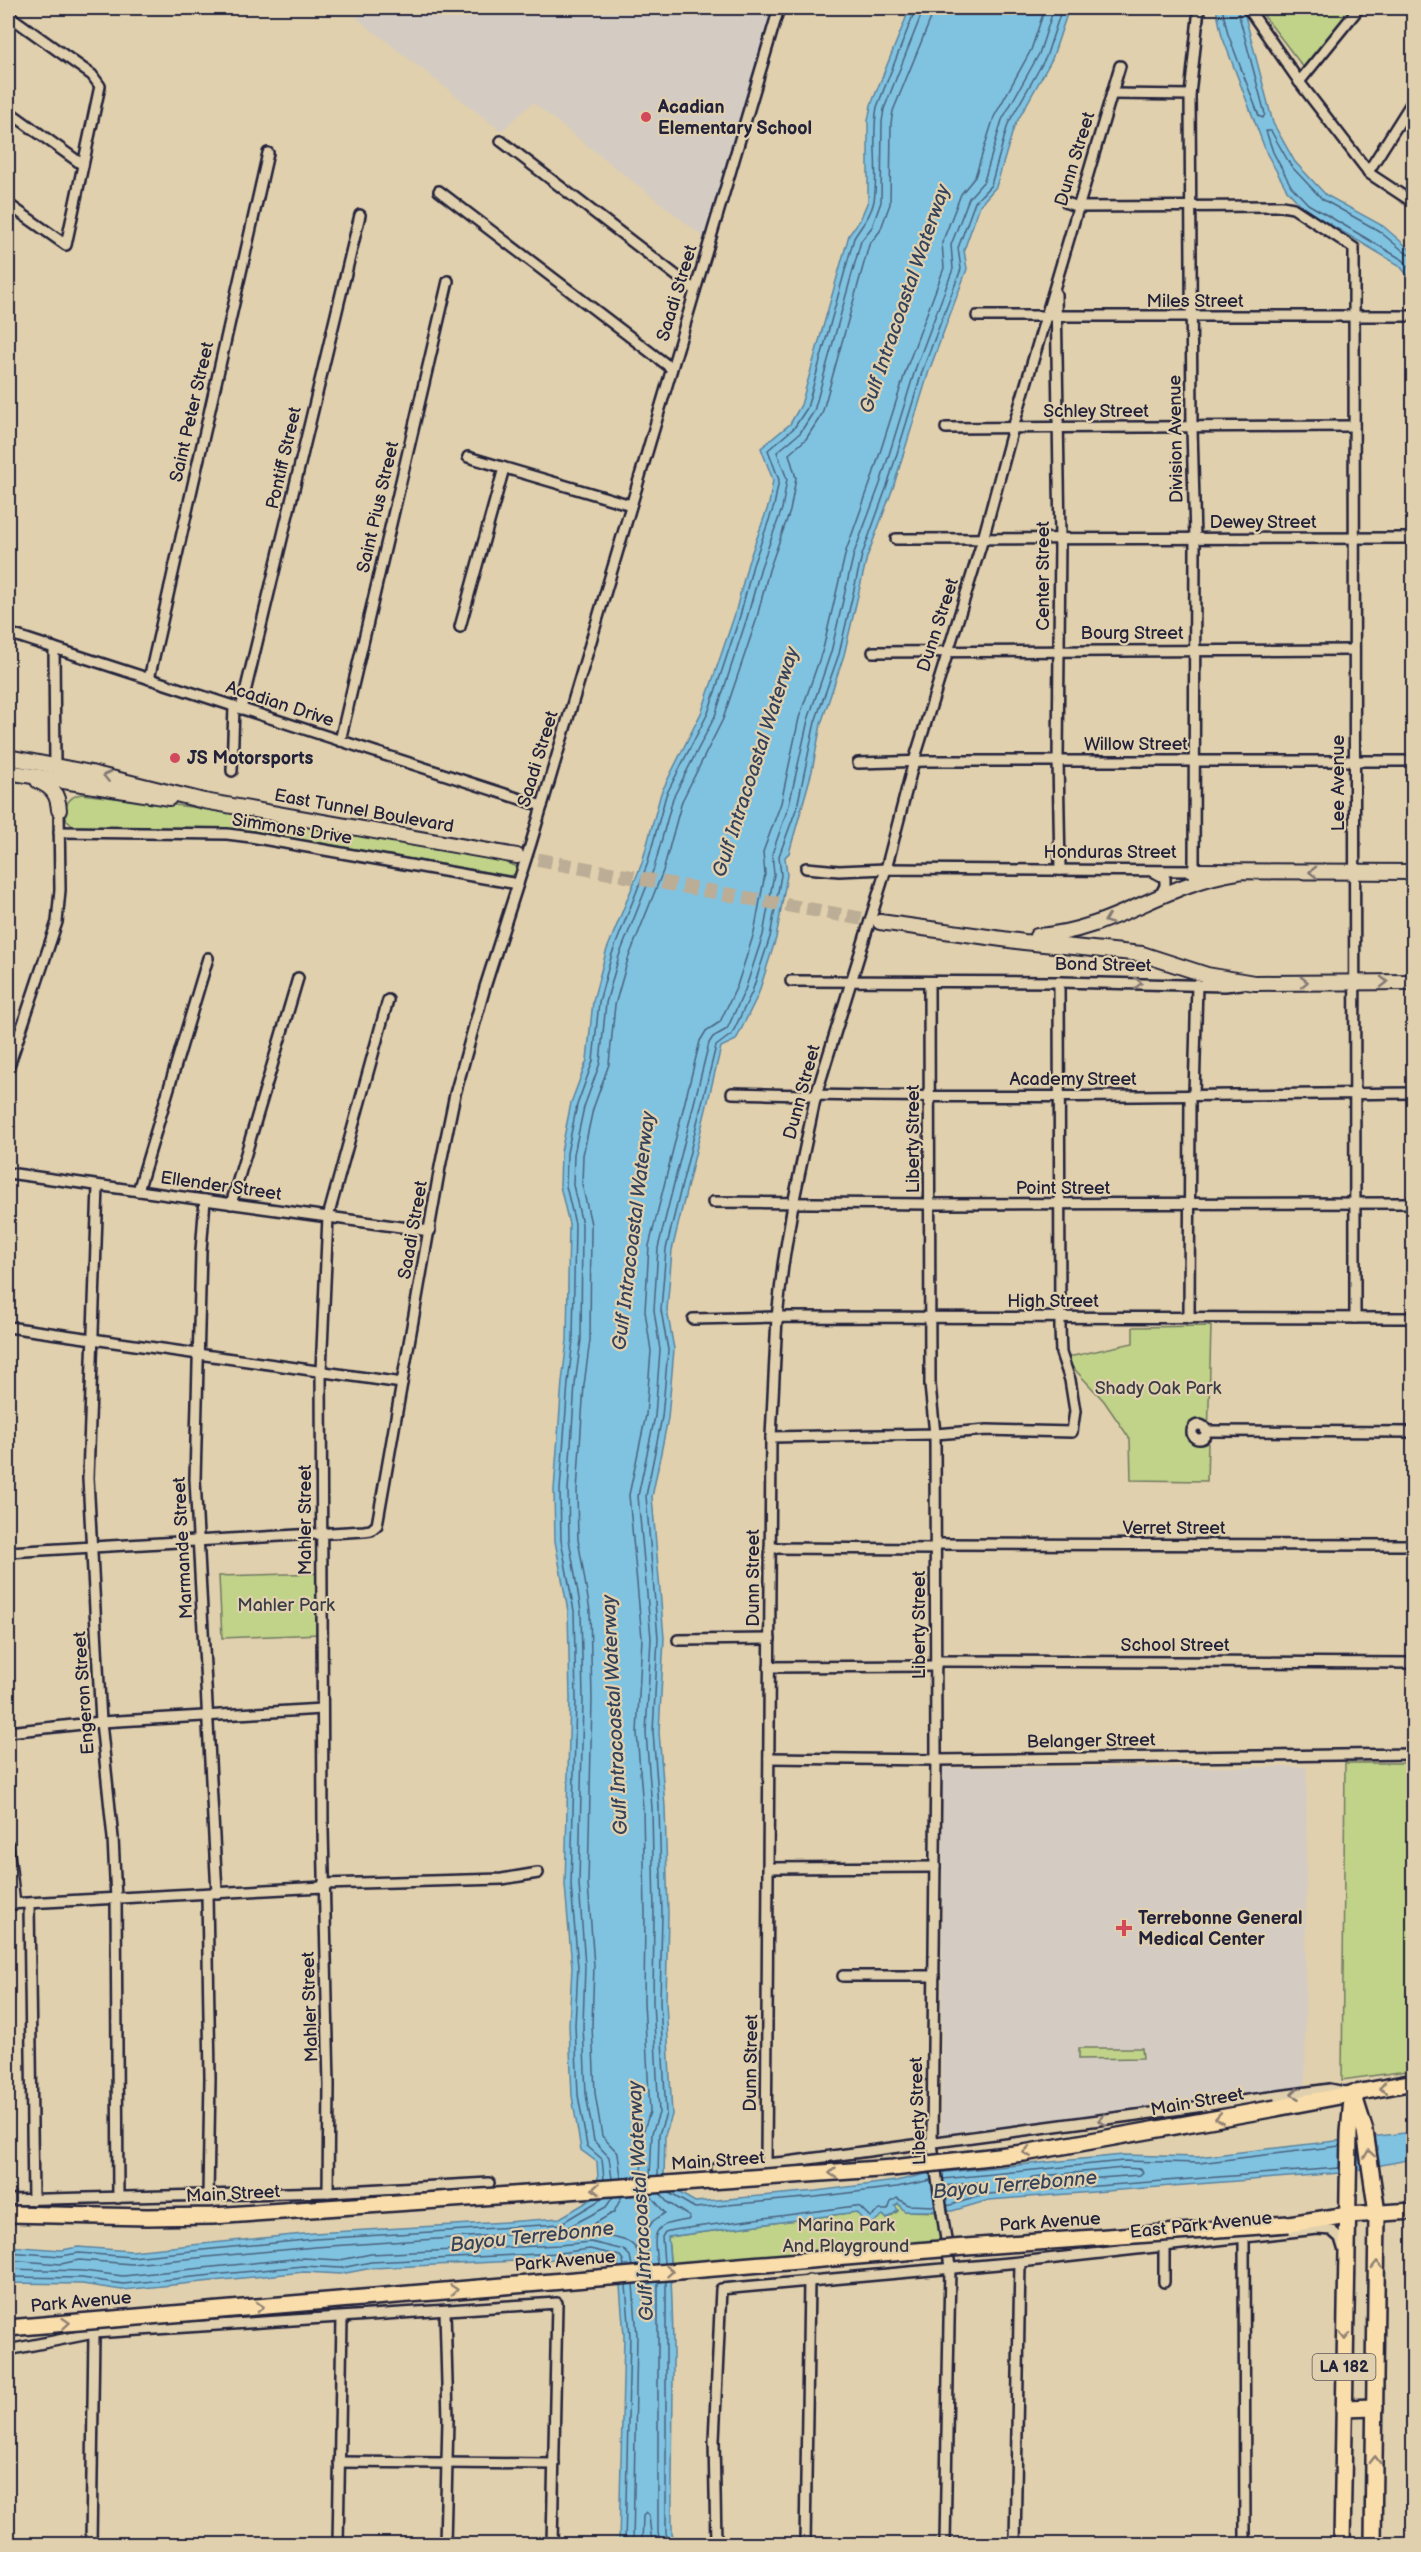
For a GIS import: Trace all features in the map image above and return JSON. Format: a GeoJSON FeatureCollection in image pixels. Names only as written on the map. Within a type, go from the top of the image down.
{"type":"FeatureCollection","features":[{"type":"Feature","properties":{"kind":"main road","name":"East Tunnel Boulevard"},"geometry":{"type":"LineString","coordinates":[[8,757],[158,788],[204,801]]}},
{"type":"Feature","properties":{"kind":"main road","name":"East Tunnel Boulevard"},"geometry":{"type":"LineString","coordinates":[[8,772],[166,798],[204,801],[517,856]]}},
{"type":"Feature","properties":{"kind":"main road"},"geometry":{"type":"LineString","coordinates":[[30,776],[54,790],[59,810]]}},
{"type":"Feature","properties":{"kind":"main road"},"geometry":{"type":"LineString","coordinates":[[59,810],[65,797],[72,791],[88,786]]}},
{"type":"Feature","properties":{"kind":"main road","name":"Honduras Street"},"geometry":{"type":"LineString","coordinates":[[1194,871],[1413,872]]}},
{"type":"Feature","properties":{"kind":"main road"},"geometry":{"type":"LineString","coordinates":[[1002,938],[1076,931],[1122,914],[1161,894],[1204,879],[1238,872]]}},
{"type":"Feature","properties":{"kind":"main road"},"geometry":{"type":"LineString","coordinates":[[880,922],[1142,954],[1207,975],[1254,982]]}},
{"type":"Feature","properties":{"kind":"main road","name":"Bond Street"},"geometry":{"type":"LineString","coordinates":[[1254,982],[1413,982]]}},
{"type":"Feature","properties":{"kind":"main road","name":"Main Street"},"geometry":{"type":"LineString","coordinates":[[8,2214],[213,2216],[893,2168],[1024,2153],[1413,2082]]}},
{"type":"Feature","properties":{"kind":"main road","name":"LA 182"},"geometry":{"type":"LineString","coordinates":[[1353,2093],[1365,2131],[1377,2213],[1373,2544]]}},
{"type":"Feature","properties":{"kind":"main road","name":"LA 182"},"geometry":{"type":"LineString","coordinates":[[1342,2544],[1349,2133],[1353,2093]]}},
{"type":"Feature","properties":{"kind":"main road","name":"Park Avenue"},"geometry":{"type":"LineString","coordinates":[[8,2328],[952,2248],[1289,2224],[1348,2215],[1413,2211]]}},
{"type":"Feature","properties":{"kind":"main road"},"geometry":{"type":"LineString","coordinates":[[1344,2408],[1375,2407]]}},
{"type":"Feature","properties":{"kind":"street","name":"Saadi Street"},"geometry":{"type":"LineString","coordinates":[[321,1534],[372,1529],[377,1526],[455,1094],[485,987],[542,806],[779,8]]}},
{"type":"Feature","properties":{"kind":"street","name":"Division Avenue"},"geometry":{"type":"LineString","coordinates":[[1194,871],[1195,538],[1190,95],[1199,8]]}},
{"type":"Feature","properties":{"kind":"street"},"geometry":{"type":"LineString","coordinates":[[1248,8],[1299,82],[1368,172],[1413,203]]}},
{"type":"Feature","properties":{"kind":"street"},"geometry":{"type":"LineString","coordinates":[[1299,82],[1359,8]]}},
{"type":"Feature","properties":{"kind":"street"},"geometry":{"type":"LineString","coordinates":[[8,15],[99,82],[100,92],[66,245],[8,204]]}},
{"type":"Feature","properties":{"kind":"street","name":"Dunn Street"},"geometry":{"type":"LineString","coordinates":[[766,2165],[771,1437],[777,1317],[793,1204],[816,1095],[886,869],[914,761],[983,539],[1013,428],[1120,66]]}},
{"type":"Feature","properties":{"kind":"street"},"geometry":{"type":"LineString","coordinates":[[1112,94],[1190,95]]}},
{"type":"Feature","properties":{"kind":"street"},"geometry":{"type":"LineString","coordinates":[[1368,172],[1413,99]]}},
{"type":"Feature","properties":{"kind":"street"},"geometry":{"type":"LineString","coordinates":[[8,111],[83,165]]}},
{"type":"Feature","properties":{"kind":"street"},"geometry":{"type":"LineString","coordinates":[[501,141],[695,290]]}},
{"type":"Feature","properties":{"kind":"street","name":"Saint Peter Street"},"geometry":{"type":"LineString","coordinates":[[149,679],[268,153]]}},
{"type":"Feature","properties":{"kind":"street"},"geometry":{"type":"LineString","coordinates":[[439,191],[672,369]]}},
{"type":"Feature","properties":{"kind":"street"},"geometry":{"type":"LineString","coordinates":[[1067,203],[1078,207],[1191,206]]}},
{"type":"Feature","properties":{"kind":"street","name":"Lee Avenue"},"geometry":{"type":"LineString","coordinates":[[1191,206],[1293,208],[1353,248],[1355,1318]]}},
{"type":"Feature","properties":{"kind":"street","name":"Pontiff Street"},"geometry":{"type":"LineString","coordinates":[[232,771],[238,707],[360,215]]}},
{"type":"Feature","properties":{"kind":"street","name":"Saint Pius Street"},"geometry":{"type":"LineString","coordinates":[[340,741],[448,281]]}},
{"type":"Feature","properties":{"kind":"street","name":"Center Street"},"geometry":{"type":"LineString","coordinates":[[1056,282],[1056,428],[1060,538],[1058,760],[1060,870]]}},
{"type":"Feature","properties":{"kind":"street","name":"Miles Street"},"geometry":{"type":"LineString","coordinates":[[977,316],[1413,316]]}},
{"type":"Feature","properties":{"kind":"street","name":"Schley Street"},"geometry":{"type":"LineString","coordinates":[[946,429],[1354,426]]}},
{"type":"Feature","properties":{"kind":"street"},"geometry":{"type":"LineString","coordinates":[[468,457],[631,506]]}},
{"type":"Feature","properties":{"kind":"street"},"geometry":{"type":"LineString","coordinates":[[460,627],[504,468]]}},
{"type":"Feature","properties":{"kind":"street","name":"Dewey Street"},"geometry":{"type":"LineString","coordinates":[[896,540],[1413,538]]}},
{"type":"Feature","properties":{"kind":"street","name":"Acadian Drive"},"geometry":{"type":"LineString","coordinates":[[8,633],[542,806]]}},
{"type":"Feature","properties":{"kind":"street"},"geometry":{"type":"LineString","coordinates":[[54,648],[55,766]]}},
{"type":"Feature","properties":{"kind":"street","name":"Bourg Street"},"geometry":{"type":"LineString","coordinates":[[873,652],[1354,650]]}},
{"type":"Feature","properties":{"kind":"street","name":"Willow Street"},"geometry":{"type":"LineString","coordinates":[[858,763],[1058,760],[1413,760]]}},
{"type":"Feature","properties":{"kind":"street"},"geometry":{"type":"LineString","coordinates":[[8,1069],[57,922],[60,890],[59,810]]}},
{"type":"Feature","properties":{"kind":"street","name":"Simmons Drive"},"geometry":{"type":"LineString","coordinates":[[59,832],[227,834],[518,884]]}},
{"type":"Feature","properties":{"kind":"street","name":"Honduras Street"},"geometry":{"type":"LineString","coordinates":[[806,868],[839,871],[886,869],[1194,871]]}},
{"type":"Feature","properties":{"kind":"street"},"geometry":{"type":"LineString","coordinates":[[1149,870],[1165,878],[1165,886],[1161,894]]}},
{"type":"Feature","properties":{"kind":"street"},"geometry":{"type":"LineString","coordinates":[[138,1191],[208,958]]}},
{"type":"Feature","properties":{"kind":"street"},"geometry":{"type":"LineString","coordinates":[[231,1204],[298,978]]}},
{"type":"Feature","properties":{"kind":"street","name":"Bond Street"},"geometry":{"type":"LineString","coordinates":[[791,981],[1059,982],[1225,986],[1254,982]]}},
{"type":"Feature","properties":{"kind":"street","name":"Liberty Street"},"geometry":{"type":"LineString","coordinates":[[929,982],[930,1385],[935,1434],[936,1664],[932,2144],[950,2267],[945,2544]]}},
{"type":"Feature","properties":{"kind":"street"},"geometry":{"type":"LineString","coordinates":[[771,1437],[935,1434],[987,1430],[1072,1432],[1075,1411],[1070,1380],[1061,1353],[1059,982]]}},
{"type":"Feature","properties":{"kind":"street"},"geometry":{"type":"LineString","coordinates":[[1189,1318],[1192,1095],[1197,984]]}},
{"type":"Feature","properties":{"kind":"street","name":"Mahler Street"},"geometry":{"type":"LineString","coordinates":[[328,2192],[329,2085],[323,1886],[321,1371],[328,1216],[388,1000]]}},
{"type":"Feature","properties":{"kind":"street","name":"Academy Street"},"geometry":{"type":"LineString","coordinates":[[732,1093],[1060,1096],[1413,1093]]}},
{"type":"Feature","properties":{"kind":"street","name":"Ellender Street"},"geometry":{"type":"LineString","coordinates":[[8,1174],[429,1231]]}},
{"type":"Feature","properties":{"kind":"street","name":"Engeron Street"},"geometry":{"type":"LineString","coordinates":[[98,1186],[88,1478],[101,1722],[113,1838],[116,1899],[118,2198]]}},
{"type":"Feature","properties":{"kind":"street","name":"Marmande Street"},"geometry":{"type":"LineString","coordinates":[[206,1200],[201,1251],[195,1479],[208,1716],[212,1893],[208,2196]]}},
{"type":"Feature","properties":{"kind":"street","name":"Point Street"},"geometry":{"type":"LineString","coordinates":[[713,1202],[793,1204],[1413,1203]]}},
{"type":"Feature","properties":{"kind":"street","name":"High Street"},"geometry":{"type":"LineString","coordinates":[[693,1319],[777,1317],[1413,1318]]}},
{"type":"Feature","properties":{"kind":"street"},"geometry":{"type":"LineString","coordinates":[[8,1327],[402,1383]]}},
{"type":"Feature","properties":{"kind":"street"},"geometry":{"type":"LineString","coordinates":[[1206,1431],[1413,1432]]}},
{"type":"Feature","properties":{"kind":"street"},"geometry":{"type":"LineString","coordinates":[[8,1552],[321,1534]]}},
{"type":"Feature","properties":{"kind":"street","name":"Verret Street"},"geometry":{"type":"LineString","coordinates":[[770,1548],[1413,1545]]}},
{"type":"Feature","properties":{"kind":"street"},"geometry":{"type":"LineString","coordinates":[[678,1640],[770,1639]]}},
{"type":"Feature","properties":{"kind":"street","name":"School Street"},"geometry":{"type":"LineString","coordinates":[[769,1667],[936,1664],[1413,1663]]}},
{"type":"Feature","properties":{"kind":"street"},"geometry":{"type":"LineString","coordinates":[[8,1732],[101,1722],[322,1709]]}},
{"type":"Feature","properties":{"kind":"street","name":"Belanger Street"},"geometry":{"type":"LineString","coordinates":[[769,1758],[936,1760],[1413,1754]]}},
{"type":"Feature","properties":{"kind":"street"},"geometry":{"type":"LineString","coordinates":[[8,1845],[11,1904],[323,1886],[502,1879],[538,1873]]}},
{"type":"Feature","properties":{"kind":"street"},"geometry":{"type":"LineString","coordinates":[[769,1868],[935,1868]]}},
{"type":"Feature","properties":{"kind":"street"},"geometry":{"type":"LineString","coordinates":[[30,1904],[33,2200]]}},
{"type":"Feature","properties":{"kind":"street"},"geometry":{"type":"LineString","coordinates":[[843,1976],[934,1976]]}},
{"type":"Feature","properties":{"kind":"street","name":"Main Street"},"geometry":{"type":"LineString","coordinates":[[716,2168],[766,2165],[932,2144],[1330,2089],[1353,2093]]}},
{"type":"Feature","properties":{"kind":"street","name":"Main Street"},"geometry":{"type":"LineString","coordinates":[[8,2200],[328,2192],[489,2182]]}},
{"type":"Feature","properties":{"kind":"street","name":"East Park Avenue"},"geometry":{"type":"LineString","coordinates":[[716,2544],[714,2440],[722,2289],[1020,2262],[1244,2236],[1331,2230],[1340,2238],[1346,2256]]}},
{"type":"Feature","properties":{"kind":"street"},"geometry":{"type":"LineString","coordinates":[[1244,2236],[1245,2544]]}},
{"type":"Feature","properties":{"kind":"street"},"geometry":{"type":"LineString","coordinates":[[1164,2245],[1164,2282]]}},
{"type":"Feature","properties":{"kind":"street"},"geometry":{"type":"LineString","coordinates":[[1015,2544],[1020,2262]]}},
{"type":"Feature","properties":{"kind":"street"},"geometry":{"type":"LineString","coordinates":[[805,2544],[809,2280]]}},
{"type":"Feature","properties":{"kind":"street","name":"Park Avenue"},"geometry":{"type":"LineString","coordinates":[[8,2350],[94,2333],[556,2304],[554,2464]]}},
{"type":"Feature","properties":{"kind":"street"},"geometry":{"type":"LineString","coordinates":[[445,2311],[448,2344],[445,2544]]}},
{"type":"Feature","properties":{"kind":"street"},"geometry":{"type":"LineString","coordinates":[[338,2544],[342,2318]]}},
{"type":"Feature","properties":{"kind":"street"},"geometry":{"type":"LineString","coordinates":[[91,2544],[94,2333]]}},
{"type":"Feature","properties":{"kind":"street"},"geometry":{"type":"LineString","coordinates":[[339,2462],[554,2464],[552,2544]]}},
{"type":"Feature","properties":{"kind":"shaded area","name":"Acadian Elementary School"},"geometry":{"type":"Polygon","coordinates":[[[391,8],[772,8],[706,239],[533,103],[501,131],[355,17],[391,8]]]}},
{"type":"Feature","properties":{"kind":"shaded area","name":"Terrebonne General Medical Center"},"geometry":{"type":"Polygon","coordinates":[[[1307,1767],[1305,2088],[941,2134],[943,1768],[1307,1767]]]}},
{"type":"Feature","properties":{"kind":"green space"},"geometry":{"type":"Polygon","coordinates":[[[1258,8],[1354,8],[1304,68],[1258,8]]]}},
{"type":"Feature","properties":{"kind":"green space"},"geometry":{"type":"Polygon","coordinates":[[[81,794],[225,811],[496,859],[520,868],[517,873],[510,876],[250,831],[76,828],[67,821],[66,808],[69,800],[81,794]]]}},
{"type":"Feature","properties":{"kind":"green space","name":"Shady Oak Park"},"geometry":{"type":"Polygon","coordinates":[[[1211,1326],[1207,1481],[1131,1480],[1130,1439],[1104,1401],[1064,1358],[1133,1343],[1133,1327],[1211,1326]]]}},
{"type":"Feature","properties":{"kind":"green space","name":"Mahler Park"},"geometry":{"type":"Polygon","coordinates":[[[320,1573],[320,1634],[222,1638],[219,1576],[320,1573]]]}},
{"type":"Feature","properties":{"kind":"green space"},"geometry":{"type":"Polygon","coordinates":[[[1345,1763],[1413,1763],[1414,2070],[1342,2080],[1345,1763]]]}},
{"type":"Feature","properties":{"kind":"green space"},"geometry":{"type":"Polygon","coordinates":[[[1079,2048],[1142,2048],[1143,2058],[1079,2059],[1079,2048]]]}},
{"type":"Feature","properties":{"kind":"green space","name":"Marina Park And Playground"},"geometry":{"type":"Polygon","coordinates":[[[899,2203],[905,2211],[941,2212],[948,2251],[671,2270],[668,2237],[856,2212],[883,2215],[887,2219],[898,2211],[895,2206],[899,2203]]]}},
{"type":"Feature","properties":{"kind":"water"},"geometry":{"type":"Polygon","coordinates":[[[910,8],[1069,8],[1052,59],[1014,127],[996,187],[980,205],[964,250],[967,269],[929,371],[893,488],[867,557],[844,655],[821,724],[812,771],[789,853],[785,857],[787,875],[776,938],[758,995],[736,1040],[721,1047],[672,1250],[667,1310],[674,1349],[668,1418],[652,1497],[664,1638],[659,1732],[665,1807],[668,1914],[666,2002],[672,2115],[665,2135],[664,2176],[676,2191],[695,2202],[816,2191],[896,2181],[926,2174],[1123,2155],[1198,2157],[1413,2132],[1413,2159],[1340,2173],[989,2200],[952,2211],[904,2211],[898,2203],[895,2206],[898,2210],[887,2219],[883,2215],[868,2226],[856,2212],[668,2237],[673,2348],[672,2533],[676,2544],[619,2544],[624,2336],[618,2261],[590,2255],[560,2259],[372,2268],[341,2274],[304,2272],[122,2290],[82,2284],[8,2283],[8,2246],[62,2250],[78,2247],[131,2251],[314,2233],[560,2218],[599,2195],[597,2162],[581,2150],[572,2096],[569,2025],[572,1967],[565,1885],[570,1699],[568,1611],[555,1541],[554,1490],[567,1340],[569,1224],[560,1186],[561,1152],[571,1103],[587,1060],[593,1001],[606,952],[642,863],[661,793],[702,711],[735,614],[748,563],[769,504],[773,480],[761,448],[790,424],[801,405],[849,235],[860,220],[868,201],[868,121],[871,105],[910,8]]]}},
{"type":"Feature","properties":{"kind":"water"},"geometry":{"type":"Polygon","coordinates":[[[1216,8],[1243,8],[1273,123],[1295,162],[1326,195],[1383,226],[1413,252],[1413,282],[1399,265],[1304,209],[1287,190],[1267,154],[1222,36],[1216,8]]]}},
{"type":"Feature","properties":{"kind":"tunnel"},"geometry":{"type":"LineString","coordinates":[[517,856],[880,922]]}},
{"type":"Feature","properties":{"kind":"place","name":"Acadian Elementary School"},"geometry":{"type":"Point","coordinates":[646,117]}},
{"type":"Feature","properties":{"kind":"place","name":"JS Motorsports"},"geometry":{"type":"Point","coordinates":[175,758]}},
{"type":"Feature","properties":{"kind":"place","name":"Terrebonne General Medical Center"},"geometry":{"type":"Point","coordinates":[1124,1928]}},
{"type":"Feature","properties":{"kind":"water label","name":"Gulf Intracoastal Waterway"},"geometry":{"type":"Point","coordinates":[905,299]}},
{"type":"Feature","properties":{"kind":"water label","name":"Gulf Intracoastal Waterway"},"geometry":{"type":"Point","coordinates":[756,762]}},
{"type":"Feature","properties":{"kind":"water label","name":"Gulf Intracoastal Waterway"},"geometry":{"type":"Point","coordinates":[634,1231]}},
{"type":"Feature","properties":{"kind":"water label","name":"Gulf Intracoastal Waterway"},"geometry":{"type":"Point","coordinates":[615,1715]}},
{"type":"Feature","properties":{"kind":"water label","name":"Bayou Terrebonne"},"geometry":{"type":"Point","coordinates":[1015,2185]}},
{"type":"Feature","properties":{"kind":"water label","name":"Gulf Intracoastal Waterway"},"geometry":{"type":"Point","coordinates":[641,2201]}},
{"type":"Feature","properties":{"kind":"water label","name":"Bayou Terrebonne"},"geometry":{"type":"Point","coordinates":[532,2237]}}]}
